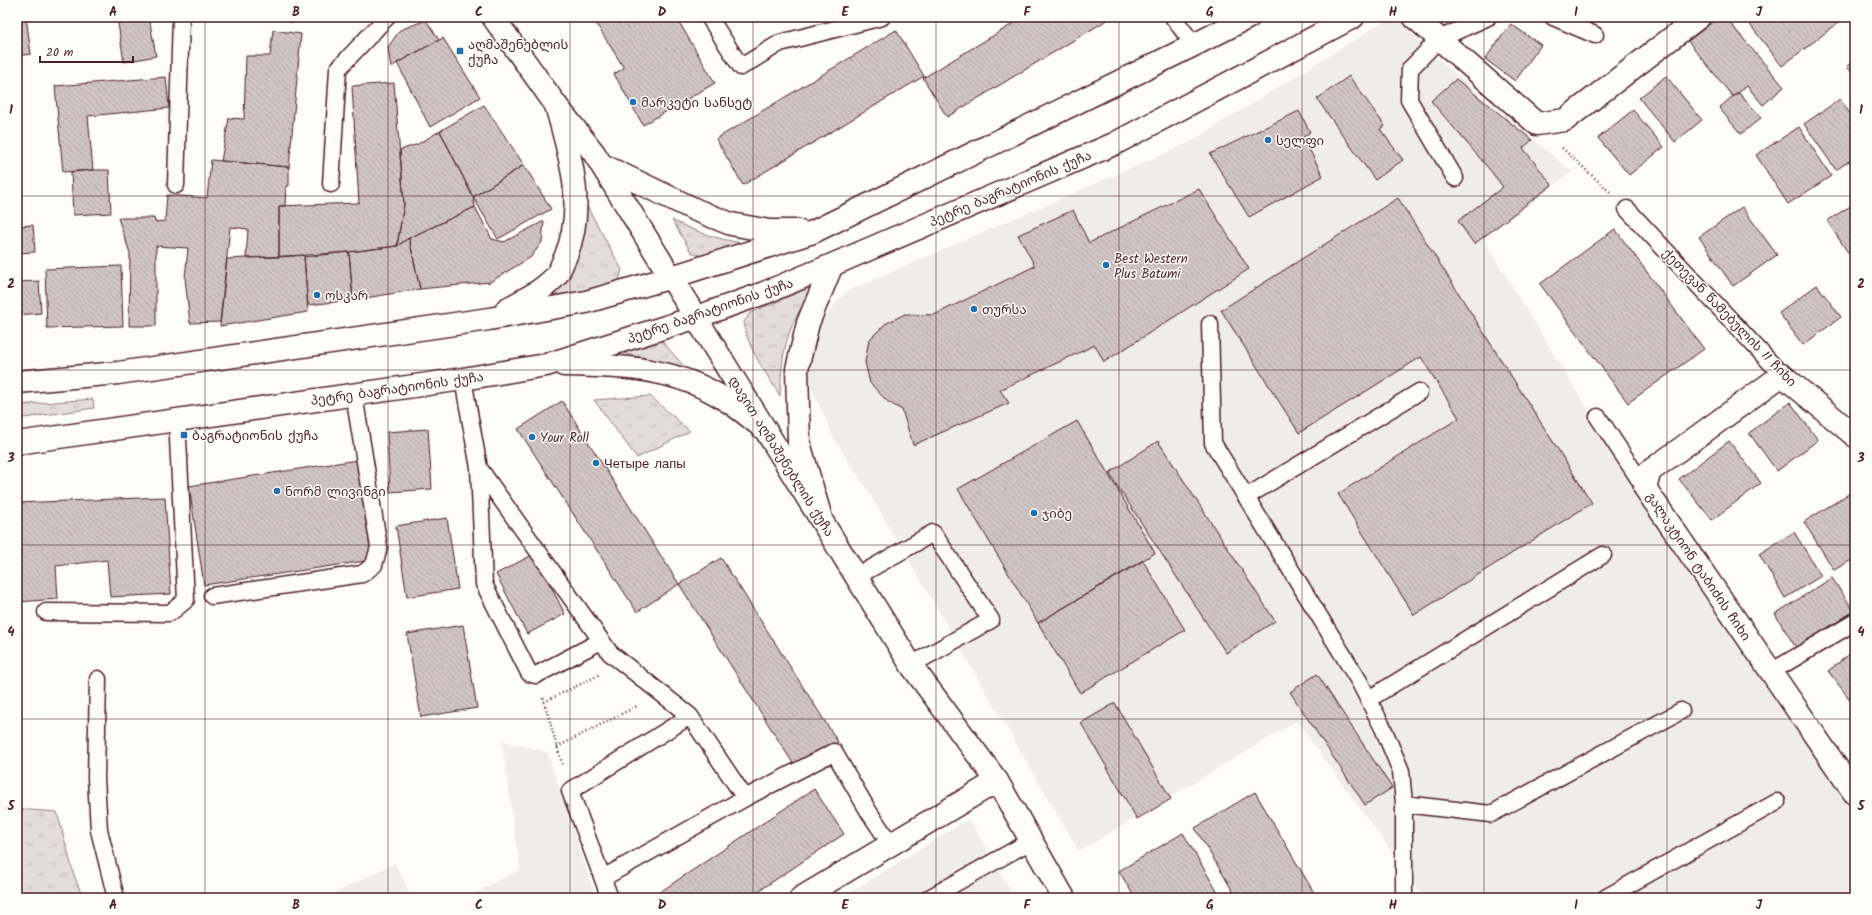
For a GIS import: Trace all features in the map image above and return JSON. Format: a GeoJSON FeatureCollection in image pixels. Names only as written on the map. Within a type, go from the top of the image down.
{"type":"FeatureCollection","features":[{"type":"Feature","properties":{"kind":"main road","name":"დავით აღმაშენებლის ქუჩა"},"geometry":{"type":"LineString","coordinates":[[493,17],[556,105],[594,153],[697,317],[763,428],[822,518],[856,577],[911,665],[996,781],[1064,898]]}},
{"type":"Feature","properties":{"kind":"main road"},"geometry":{"type":"LineString","coordinates":[[17,382],[118,373],[488,319],[586,302],[672,277],[813,232],[1194,46],[1249,17]]}},
{"type":"Feature","properties":{"kind":"main road","name":"პეტრე ბაგრატიონის ქუჩა"},"geometry":{"type":"LineString","coordinates":[[17,443],[463,379],[546,365],[697,317],[764,293],[832,265],[1114,144],[1353,17]]}},
{"type":"Feature","properties":{"kind":"main road"},"geometry":{"type":"LineString","coordinates":[[1414,17],[1537,124],[1565,120],[1699,17]]}},
{"type":"Feature","properties":{"kind":"main road"},"geometry":{"type":"LineString","coordinates":[[488,319],[537,293],[557,276],[572,241],[576,214],[572,163],[556,105]]}},
{"type":"Feature","properties":{"kind":"main road"},"geometry":{"type":"LineString","coordinates":[[602,166],[696,210],[731,224],[769,231],[813,232]]}},
{"type":"Feature","properties":{"kind":"main road"},"geometry":{"type":"LineString","coordinates":[[822,518],[799,443],[797,369],[808,323],[832,265]]}},
{"type":"Feature","properties":{"kind":"main road"},"geometry":{"type":"LineString","coordinates":[[546,365],[629,367],[667,373],[698,384],[727,400],[763,428]]}},
{"type":"Feature","properties":{"kind":"main road","name":"ქეთევან წამებულის II ჩიხი"},"geometry":{"type":"LineString","coordinates":[[1782,375],[1855,436]]}},
{"type":"Feature","properties":{"kind":"main road","name":"გალაკტიონ ტაბიძის ჩიხი"},"geometry":{"type":"LineString","coordinates":[[1782,375],[1650,471],[1645,488],[1855,794]]}},
{"type":"Feature","properties":{"kind":"main road"},"geometry":{"type":"LineString","coordinates":[[801,898],[996,781]]}},
{"type":"Feature","properties":{"kind":"lane"},"geometry":{"type":"LineString","coordinates":[[176,185],[181,17]]}},
{"type":"Feature","properties":{"kind":"lane"},"geometry":{"type":"LineString","coordinates":[[331,184],[338,69],[386,17]]}},
{"type":"Feature","properties":{"kind":"lane"},"geometry":{"type":"LineString","coordinates":[[709,17],[741,67],[780,43],[882,17]]}},
{"type":"Feature","properties":{"kind":"lane"},"geometry":{"type":"LineString","coordinates":[[1173,17],[1194,46]]}},
{"type":"Feature","properties":{"kind":"lane"},"geometry":{"type":"LineString","coordinates":[[1455,178],[1409,100],[1410,69],[1438,39],[1488,17]]}},
{"type":"Feature","properties":{"kind":"lane"},"geometry":{"type":"LineString","coordinates":[[1553,17],[1594,35]]}},
{"type":"Feature","properties":{"kind":"lane","name":"ქეთევან წამებულის II ჩიხი"},"geometry":{"type":"LineString","coordinates":[[1628,209],[1782,375]]}},
{"type":"Feature","properties":{"kind":"lane"},"geometry":{"type":"LineString","coordinates":[[1210,324],[1213,443],[1369,699],[1401,771],[1404,804],[1404,898]]}},
{"type":"Feature","properties":{"kind":"lane"},"geometry":{"type":"LineString","coordinates":[[463,379],[479,468],[484,584],[529,673],[536,675],[601,641]]}},
{"type":"Feature","properties":{"kind":"lane"},"geometry":{"type":"LineString","coordinates":[[1246,496],[1420,392]]}},
{"type":"Feature","properties":{"kind":"lane"},"geometry":{"type":"LineString","coordinates":[[212,596],[362,574],[374,565],[379,547],[354,395]]}},
{"type":"Feature","properties":{"kind":"lane"},"geometry":{"type":"LineString","coordinates":[[1598,417],[1645,488]]}},
{"type":"Feature","properties":{"kind":"lane"},"geometry":{"type":"LineString","coordinates":[[46,612],[170,613],[186,600],[177,419]]}},
{"type":"Feature","properties":{"kind":"lane"},"geometry":{"type":"LineString","coordinates":[[479,468],[610,653],[660,694],[690,716],[745,798]]}},
{"type":"Feature","properties":{"kind":"lane"},"geometry":{"type":"LineString","coordinates":[[856,577],[933,533],[992,620],[911,665]]}},
{"type":"Feature","properties":{"kind":"lane"},"geometry":{"type":"LineString","coordinates":[[1369,699],[1603,556]]}},
{"type":"Feature","properties":{"kind":"lane"},"geometry":{"type":"LineString","coordinates":[[1771,672],[1855,622]]}},
{"type":"Feature","properties":{"kind":"lane"},"geometry":{"type":"LineString","coordinates":[[98,679],[96,778],[98,830],[116,898]]}},
{"type":"Feature","properties":{"kind":"lane"},"geometry":{"type":"LineString","coordinates":[[1404,804],[1491,814],[1681,711]]}},
{"type":"Feature","properties":{"kind":"lane"},"geometry":{"type":"LineString","coordinates":[[610,898],[570,791],[690,716]]}},
{"type":"Feature","properties":{"kind":"lane"},"geometry":{"type":"LineString","coordinates":[[603,878],[745,798],[834,752],[869,812],[891,845]]}},
{"type":"Feature","properties":{"kind":"lane"},"geometry":{"type":"LineString","coordinates":[[1606,898],[1776,802]]}},
{"type":"Feature","properties":{"kind":"lane"},"geometry":{"type":"LineString","coordinates":[[929,898],[1031,841]]}},
{"type":"Feature","properties":{"kind":"path"},"geometry":{"type":"LineString","coordinates":[[1537,124],[1628,209]]}},
{"type":"Feature","properties":{"kind":"path"},"geometry":{"type":"LineString","coordinates":[[544,702],[623,663]]}},
{"type":"Feature","properties":{"kind":"path"},"geometry":{"type":"LineString","coordinates":[[536,675],[570,791]]}},
{"type":"Feature","properties":{"kind":"path"},"geometry":{"type":"LineString","coordinates":[[557,747],[660,694]]}},
{"type":"Feature","properties":{"kind":"shaded area"},"geometry":{"type":"Polygon","coordinates":[[[1391,17],[1394,17],[1437,58],[1572,172],[1483,239],[1628,475],[1855,817],[1855,898],[1425,898],[1297,721],[1079,851],[870,494],[834,438],[808,380],[813,331],[846,292],[1189,143],[1391,17]]]}},
{"type":"Feature","properties":{"kind":"shaded area"},"geometry":{"type":"Polygon","coordinates":[[[502,741],[547,752],[596,898],[466,898],[520,869],[502,741]]]}},
{"type":"Feature","properties":{"kind":"shaded area"},"geometry":{"type":"Polygon","coordinates":[[[969,819],[1015,898],[841,898],[969,819]]]}},
{"type":"Feature","properties":{"kind":"shaded area"},"geometry":{"type":"Polygon","coordinates":[[[395,863],[412,898],[325,898],[395,863]]]}},
{"type":"Feature","properties":{"kind":"green space"},"geometry":{"type":"Polygon","coordinates":[[[582,197],[622,270],[618,283],[541,303],[582,197]]]}},
{"type":"Feature","properties":{"kind":"green space"},"geometry":{"type":"Polygon","coordinates":[[[672,220],[706,234],[742,243],[707,258],[691,252],[672,220]]]}},
{"type":"Feature","properties":{"kind":"green space"},"geometry":{"type":"Polygon","coordinates":[[[816,285],[798,313],[788,337],[782,363],[780,396],[753,351],[744,322],[750,313],[816,285]]]}},
{"type":"Feature","properties":{"kind":"green space"},"geometry":{"type":"Polygon","coordinates":[[[662,341],[693,377],[662,362],[622,353],[662,341]]]}},
{"type":"Feature","properties":{"kind":"green space"},"geometry":{"type":"Polygon","coordinates":[[[650,396],[690,431],[637,458],[594,400],[650,396]]]}},
{"type":"Feature","properties":{"kind":"green space"},"geometry":{"type":"Polygon","coordinates":[[[93,399],[94,408],[17,419],[17,405],[93,399]]]}},
{"type":"Feature","properties":{"kind":"green space"},"geometry":{"type":"Polygon","coordinates":[[[17,809],[57,812],[74,875],[83,898],[17,898],[17,809]]]}},
{"type":"Feature","properties":{"kind":"building"},"geometry":{"type":"Polygon","coordinates":[[[17,17],[26,17],[31,54],[17,56],[17,17]]]}},
{"type":"Feature","properties":{"kind":"building"},"geometry":{"type":"Polygon","coordinates":[[[117,17],[149,17],[156,56],[124,62],[117,17]]]}},
{"type":"Feature","properties":{"kind":"building"},"geometry":{"type":"Polygon","coordinates":[[[288,17],[346,17],[289,22],[288,17]]]}},
{"type":"Feature","properties":{"kind":"building"},"geometry":{"type":"Polygon","coordinates":[[[592,17],[676,17],[715,83],[643,125],[614,74],[624,68],[592,17]]]}},
{"type":"Feature","properties":{"kind":"building"},"geometry":{"type":"Polygon","coordinates":[[[1024,17],[1112,17],[947,117],[923,78],[1024,17]]]}},
{"type":"Feature","properties":{"kind":"building"},"geometry":{"type":"Polygon","coordinates":[[[1719,17],[1725,17],[1784,87],[1763,105],[1747,86],[1733,97],[1688,41],[1719,17]]]}},
{"type":"Feature","properties":{"kind":"building"},"geometry":{"type":"Polygon","coordinates":[[[1744,17],[1846,17],[1782,66],[1744,17]]]}},
{"type":"Feature","properties":{"kind":"building"},"geometry":{"type":"Polygon","coordinates":[[[426,20],[439,40],[397,63],[391,68],[388,47],[400,30],[426,20]]]}},
{"type":"Feature","properties":{"kind":"building"},"geometry":{"type":"Polygon","coordinates":[[[1511,24],[1541,45],[1515,81],[1485,59],[1511,24]]]}},
{"type":"Feature","properties":{"kind":"building"},"geometry":{"type":"Polygon","coordinates":[[[273,30],[301,34],[289,167],[221,161],[229,118],[244,119],[246,56],[270,56],[273,30]]]}},
{"type":"Feature","properties":{"kind":"building"},"geometry":{"type":"Polygon","coordinates":[[[896,30],[924,76],[743,185],[716,139],[896,30]]]}},
{"type":"Feature","properties":{"kind":"building"},"geometry":{"type":"Polygon","coordinates":[[[443,38],[480,97],[430,127],[397,63],[443,38]]]}},
{"type":"Feature","properties":{"kind":"building"},"geometry":{"type":"Polygon","coordinates":[[[1855,60],[1855,76],[1847,67],[1855,60]]]}},
{"type":"Feature","properties":{"kind":"building"},"geometry":{"type":"Polygon","coordinates":[[[1349,76],[1385,126],[1380,129],[1403,160],[1375,180],[1317,99],[1349,76]]]}},
{"type":"Feature","properties":{"kind":"building"},"geometry":{"type":"Polygon","coordinates":[[[1666,76],[1702,120],[1675,142],[1639,98],[1666,76]]]}},
{"type":"Feature","properties":{"kind":"building"},"geometry":{"type":"Polygon","coordinates":[[[166,77],[169,108],[88,116],[93,170],[63,172],[55,86],[166,77]]]}},
{"type":"Feature","properties":{"kind":"building"},"geometry":{"type":"Polygon","coordinates":[[[1456,79],[1532,140],[1523,148],[1552,185],[1474,244],[1458,221],[1503,187],[1431,101],[1456,79]]]}},
{"type":"Feature","properties":{"kind":"building"},"geometry":{"type":"Polygon","coordinates":[[[394,83],[404,204],[397,246],[349,252],[279,257],[279,206],[359,203],[352,86],[394,83]]]}},
{"type":"Feature","properties":{"kind":"building"},"geometry":{"type":"Polygon","coordinates":[[[1738,92],[1761,118],[1741,134],[1719,108],[1738,92]]]}},
{"type":"Feature","properties":{"kind":"building"},"geometry":{"type":"Polygon","coordinates":[[[1840,99],[1855,121],[1855,157],[1836,170],[1804,124],[1840,99]]]}},
{"type":"Feature","properties":{"kind":"building"},"geometry":{"type":"Polygon","coordinates":[[[484,105],[524,165],[473,197],[440,131],[484,105]]]}},
{"type":"Feature","properties":{"kind":"building"},"geometry":{"type":"Polygon","coordinates":[[[1633,110],[1664,147],[1629,175],[1598,138],[1633,110]]]}},
{"type":"Feature","properties":{"kind":"building"},"geometry":{"type":"Polygon","coordinates":[[[1299,111],[1310,132],[1303,137],[1323,176],[1249,217],[1210,154],[1299,111]]]}},
{"type":"Feature","properties":{"kind":"building"},"geometry":{"type":"Polygon","coordinates":[[[1799,127],[1831,176],[1788,204],[1756,155],[1799,127]]]}},
{"type":"Feature","properties":{"kind":"building"},"geometry":{"type":"Polygon","coordinates":[[[440,131],[473,197],[475,207],[409,238],[397,246],[404,204],[400,150],[418,144],[440,131]]]}},
{"type":"Feature","properties":{"kind":"building"},"geometry":{"type":"Polygon","coordinates":[[[211,160],[289,167],[289,186],[286,186],[285,206],[279,206],[279,257],[246,258],[248,229],[230,227],[220,322],[190,323],[185,278],[188,248],[156,246],[156,326],[129,326],[130,253],[118,218],[154,218],[155,222],[165,221],[167,195],[207,198],[211,160]]]}},
{"type":"Feature","properties":{"kind":"building"},"geometry":{"type":"Polygon","coordinates":[[[524,165],[551,209],[498,239],[473,197],[524,165]]]}},
{"type":"Feature","properties":{"kind":"building"},"geometry":{"type":"Polygon","coordinates":[[[109,170],[111,213],[73,215],[71,172],[109,170]]]}},
{"type":"Feature","properties":{"kind":"building"},"geometry":{"type":"Polygon","coordinates":[[[1199,189],[1249,269],[1104,362],[1095,345],[1000,390],[1009,403],[913,445],[902,410],[887,401],[870,383],[865,362],[869,340],[885,324],[905,314],[934,315],[1035,266],[1018,235],[1073,210],[1089,243],[1199,189]]]}},
{"type":"Feature","properties":{"kind":"building"},"geometry":{"type":"Polygon","coordinates":[[[1398,198],[1592,503],[1414,615],[1338,494],[1459,418],[1421,357],[1299,433],[1221,310],[1398,198]]]}},
{"type":"Feature","properties":{"kind":"building"},"geometry":{"type":"Polygon","coordinates":[[[1855,203],[1855,263],[1827,221],[1855,203]]]}},
{"type":"Feature","properties":{"kind":"building"},"geometry":{"type":"Polygon","coordinates":[[[475,207],[492,239],[504,242],[544,221],[542,242],[531,257],[490,282],[420,289],[409,238],[475,207]]]}},
{"type":"Feature","properties":{"kind":"building"},"geometry":{"type":"Polygon","coordinates":[[[1742,207],[1777,255],[1733,286],[1699,237],[1742,207]]]}},
{"type":"Feature","properties":{"kind":"building"},"geometry":{"type":"Polygon","coordinates":[[[33,225],[35,252],[17,253],[17,226],[33,225]]]}},
{"type":"Feature","properties":{"kind":"building"},"geometry":{"type":"Polygon","coordinates":[[[1615,229],[1704,349],[1628,403],[1540,284],[1615,229]]]}},
{"type":"Feature","properties":{"kind":"building"},"geometry":{"type":"Polygon","coordinates":[[[409,238],[420,289],[353,300],[349,252],[397,246],[409,238]]]}},
{"type":"Feature","properties":{"kind":"building"},"geometry":{"type":"Polygon","coordinates":[[[349,252],[353,300],[308,305],[304,257],[349,252]]]}},
{"type":"Feature","properties":{"kind":"building"},"geometry":{"type":"Polygon","coordinates":[[[304,255],[308,312],[220,326],[227,259],[304,255]]]}},
{"type":"Feature","properties":{"kind":"building"},"geometry":{"type":"Polygon","coordinates":[[[121,266],[123,326],[47,328],[45,269],[121,266]]]}},
{"type":"Feature","properties":{"kind":"building"},"geometry":{"type":"Polygon","coordinates":[[[39,281],[41,313],[17,315],[17,282],[39,281]]]}},
{"type":"Feature","properties":{"kind":"building"},"geometry":{"type":"Polygon","coordinates":[[[1817,285],[1841,317],[1803,345],[1779,313],[1817,285]]]}},
{"type":"Feature","properties":{"kind":"building"},"geometry":{"type":"Polygon","coordinates":[[[562,401],[679,584],[637,612],[518,429],[562,401]]]}},
{"type":"Feature","properties":{"kind":"building"},"geometry":{"type":"Polygon","coordinates":[[[1790,402],[1818,440],[1777,471],[1749,433],[1790,402]]]}},
{"type":"Feature","properties":{"kind":"building"},"geometry":{"type":"Polygon","coordinates":[[[1077,421],[1155,553],[1038,623],[958,489],[1077,421]]]}},
{"type":"Feature","properties":{"kind":"building"},"geometry":{"type":"Polygon","coordinates":[[[428,429],[432,489],[390,492],[387,432],[428,429]]]}},
{"type":"Feature","properties":{"kind":"building"},"geometry":{"type":"Polygon","coordinates":[[[1158,441],[1275,621],[1226,653],[1109,473],[1158,441]]]}},
{"type":"Feature","properties":{"kind":"building"},"geometry":{"type":"Polygon","coordinates":[[[1729,441],[1761,483],[1712,520],[1679,479],[1729,441]]]}},
{"type":"Feature","properties":{"kind":"building"},"geometry":{"type":"Polygon","coordinates":[[[357,460],[372,560],[204,585],[189,486],[357,460]]]}},
{"type":"Feature","properties":{"kind":"building"},"geometry":{"type":"Polygon","coordinates":[[[1855,490],[1855,558],[1834,570],[1804,522],[1855,490]]]}},
{"type":"Feature","properties":{"kind":"building"},"geometry":{"type":"Polygon","coordinates":[[[165,497],[171,594],[110,597],[107,560],[56,566],[58,599],[17,602],[17,503],[165,497]]]}},
{"type":"Feature","properties":{"kind":"building"},"geometry":{"type":"Polygon","coordinates":[[[447,518],[458,589],[407,597],[396,526],[447,518]]]}},
{"type":"Feature","properties":{"kind":"building"},"geometry":{"type":"Polygon","coordinates":[[[1794,532],[1821,576],[1785,598],[1759,554],[1794,532]]]}},
{"type":"Feature","properties":{"kind":"building"},"geometry":{"type":"Polygon","coordinates":[[[534,554],[565,614],[527,634],[496,574],[534,554]]]}},
{"type":"Feature","properties":{"kind":"building"},"geometry":{"type":"Polygon","coordinates":[[[721,558],[838,742],[796,768],[679,584],[721,558]]]}},
{"type":"Feature","properties":{"kind":"building"},"geometry":{"type":"Polygon","coordinates":[[[1143,561],[1185,630],[1080,693],[1038,623],[1143,561]]]}},
{"type":"Feature","properties":{"kind":"building"},"geometry":{"type":"Polygon","coordinates":[[[1832,578],[1854,611],[1796,648],[1775,614],[1832,578]]]}},
{"type":"Feature","properties":{"kind":"building"},"geometry":{"type":"Polygon","coordinates":[[[463,625],[477,708],[421,717],[407,634],[463,625]]]}},
{"type":"Feature","properties":{"kind":"building"},"geometry":{"type":"Polygon","coordinates":[[[1855,650],[1855,706],[1828,671],[1855,650]]]}},
{"type":"Feature","properties":{"kind":"building"},"geometry":{"type":"Polygon","coordinates":[[[1317,674],[1392,788],[1365,805],[1290,692],[1317,674]]]}},
{"type":"Feature","properties":{"kind":"building"},"geometry":{"type":"Polygon","coordinates":[[[1115,703],[1171,799],[1137,819],[1081,723],[1115,703]]]}},
{"type":"Feature","properties":{"kind":"building"},"geometry":{"type":"Polygon","coordinates":[[[814,789],[844,834],[748,898],[651,898],[814,789]]]}},
{"type":"Feature","properties":{"kind":"building"},"geometry":{"type":"Polygon","coordinates":[[[1255,792],[1317,898],[1237,898],[1195,828],[1255,792]]]}},
{"type":"Feature","properties":{"kind":"building"},"geometry":{"type":"Polygon","coordinates":[[[1183,833],[1221,898],[1135,898],[1119,871],[1183,833]]]}},
{"type":"Feature","properties":{"kind":"place","name":"აღმაშენებლის ქუჩა"},"geometry":{"type":"Point","coordinates":[460,51]}},
{"type":"Feature","properties":{"kind":"place","name":"მარკეტი სანსეტ"},"geometry":{"type":"Point","coordinates":[633,102]}},
{"type":"Feature","properties":{"kind":"place","name":"სელფი"},"geometry":{"type":"Point","coordinates":[1268,140]}},
{"type":"Feature","properties":{"kind":"place","name":"Best Western Plus Batumi"},"geometry":{"type":"Point","coordinates":[1106,265]}},
{"type":"Feature","properties":{"kind":"place","name":"ოსკარ"},"geometry":{"type":"Point","coordinates":[317,295]}},
{"type":"Feature","properties":{"kind":"place","name":"თურსა"},"geometry":{"type":"Point","coordinates":[974,309]}},
{"type":"Feature","properties":{"kind":"place","name":"ბაგრატიონის ქუჩა"},"geometry":{"type":"Point","coordinates":[184,435]}},
{"type":"Feature","properties":{"kind":"place","name":"Your Roll"},"geometry":{"type":"Point","coordinates":[532,437]}},
{"type":"Feature","properties":{"kind":"place","name":"Четыре лапы"},"geometry":{"type":"Point","coordinates":[596,463]}},
{"type":"Feature","properties":{"kind":"place","name":"ნორმ ლივინგი"},"geometry":{"type":"Point","coordinates":[277,491]}},
{"type":"Feature","properties":{"kind":"place","name":"ჯიბე"},"geometry":{"type":"Point","coordinates":[1034,513]}}]}
